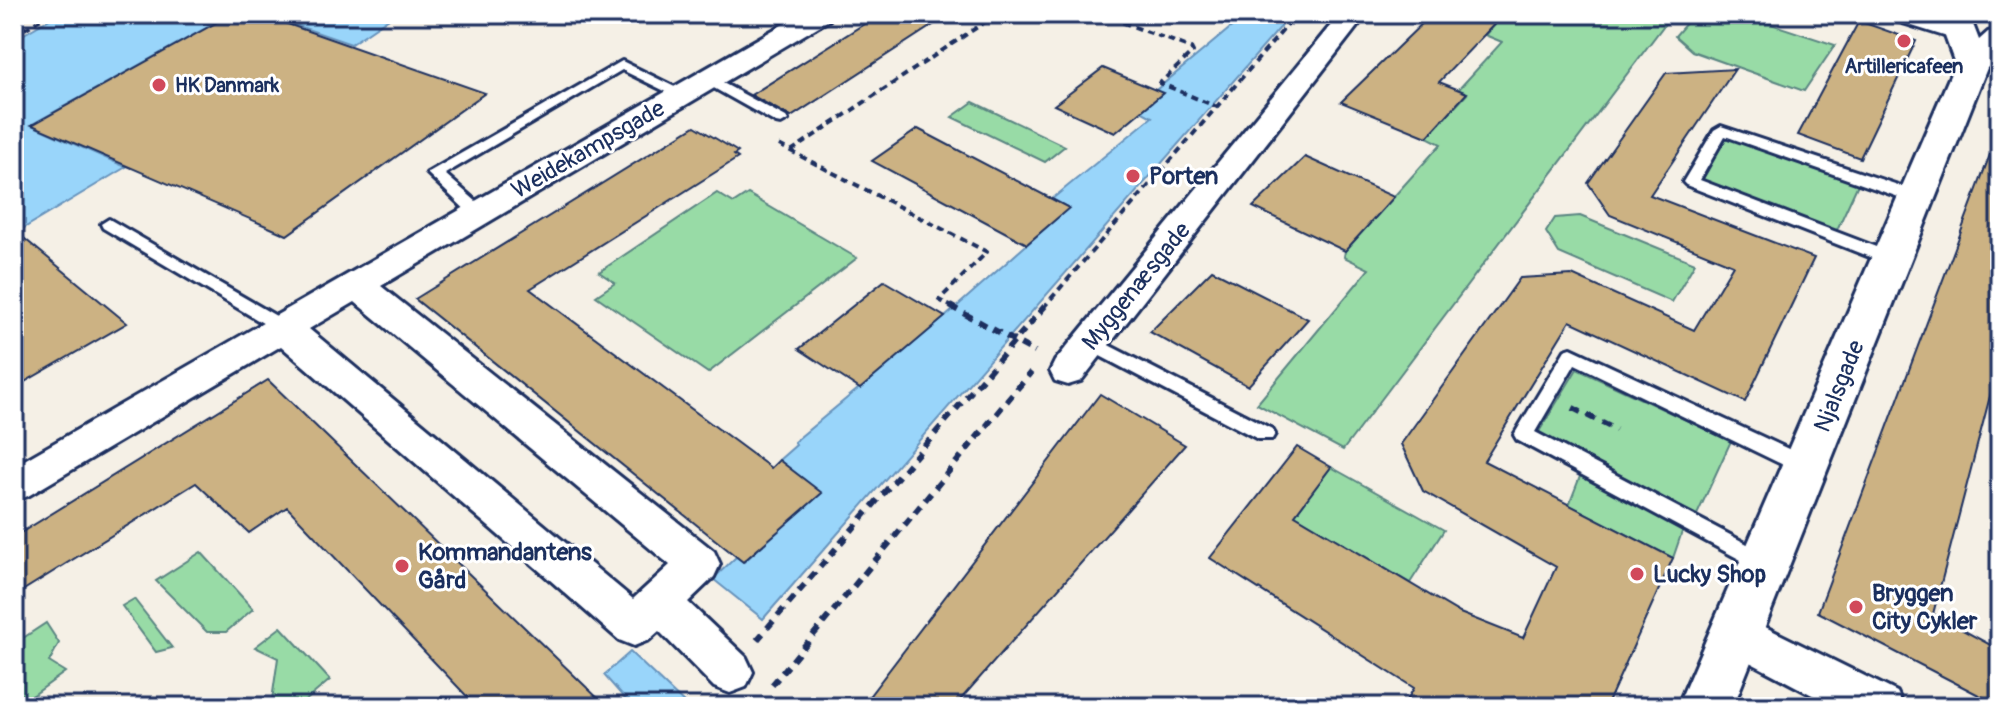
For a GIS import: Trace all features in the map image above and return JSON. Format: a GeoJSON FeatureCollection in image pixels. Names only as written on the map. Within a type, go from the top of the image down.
{"type":"FeatureCollection","features":[{"type":"Feature","properties":{"kind":"street","name":"Weidekampsgade"},"geometry":{"type":"LineString","coordinates":[[14,485],[820,14]]}},
{"type":"Feature","properties":{"kind":"street","name":"Myggenæsgade"},"geometry":{"type":"LineString","coordinates":[[1068,371],[1354,14]]}},
{"type":"Feature","properties":{"kind":"street"},"geometry":{"type":"LineString","coordinates":[[1902,14],[1979,36]]}},
{"type":"Feature","properties":{"kind":"street","name":"Njalsgade"},"geometry":{"type":"LineString","coordinates":[[1705,707],[1891,259],[1979,36]]}},
{"type":"Feature","properties":{"kind":"street"},"geometry":{"type":"LineString","coordinates":[[284,328],[634,626],[699,564],[357,285]]}},
{"type":"Feature","properties":{"kind":"street"},"geometry":{"type":"LineString","coordinates":[[659,602],[730,672]]}},
{"type":"Feature","properties":{"kind":"street"},"geometry":{"type":"LineString","coordinates":[[1737,633],[1881,707]]}},
{"type":"Feature","properties":{"kind":"lane"},"geometry":{"type":"LineString","coordinates":[[479,213],[435,173],[622,65],[695,87],[781,120]]}},
{"type":"Feature","properties":{"kind":"lane"},"geometry":{"type":"LineString","coordinates":[[1891,259],[1691,182],[1721,130],[1916,197]]}},
{"type":"Feature","properties":{"kind":"lane"},"geometry":{"type":"LineString","coordinates":[[109,224],[284,328]]}},
{"type":"Feature","properties":{"kind":"lane"},"geometry":{"type":"LineString","coordinates":[[1091,343],[1265,434]]}},
{"type":"Feature","properties":{"kind":"lane"},"geometry":{"type":"LineString","coordinates":[[1766,563],[1524,435],[1571,355],[1805,466]]}},
{"type":"Feature","properties":{"kind":"path"},"geometry":{"type":"LineString","coordinates":[[14,35],[50,14]]}},
{"type":"Feature","properties":{"kind":"path"},"geometry":{"type":"LineString","coordinates":[[791,151],[997,14]]}},
{"type":"Feature","properties":{"kind":"path"},"geometry":{"type":"LineString","coordinates":[[1100,14],[1192,49],[1193,52],[1160,82],[1215,106]]}},
{"type":"Feature","properties":{"kind":"path"},"geometry":{"type":"LineString","coordinates":[[730,672],[1011,340],[1297,14]]}},
{"type":"Feature","properties":{"kind":"path"},"geometry":{"type":"LineString","coordinates":[[778,144],[987,252],[939,300],[1011,340]]}},
{"type":"Feature","properties":{"kind":"path"},"geometry":{"type":"LineString","coordinates":[[1547,395],[1616,430]]}},
{"type":"Feature","properties":{"kind":"green space"},"geometry":{"type":"Polygon","coordinates":[[[1504,14],[1550,14],[1557,17],[1561,14],[1661,14],[1670,17],[1343,450],[1257,404],[1369,269],[1344,257],[1345,251],[1441,144],[1427,137],[1467,94],[1458,90],[1502,42],[1485,35],[1504,14]]]}},
{"type":"Feature","properties":{"kind":"green space"},"geometry":{"type":"Polygon","coordinates":[[[1694,14],[1741,14],[1835,45],[1804,91],[1692,51],[1675,36],[1694,14]]]}},
{"type":"Feature","properties":{"kind":"green space"},"geometry":{"type":"Polygon","coordinates":[[[973,102],[1065,146],[1045,162],[952,117],[973,102]]]}},
{"type":"Feature","properties":{"kind":"green space"},"geometry":{"type":"Polygon","coordinates":[[[1727,137],[1858,184],[1836,232],[1701,180],[1727,137]]]}},
{"type":"Feature","properties":{"kind":"green space"},"geometry":{"type":"Polygon","coordinates":[[[1120,162],[1155,163],[1122,200],[1120,162]]]}},
{"type":"Feature","properties":{"kind":"green space"},"geometry":{"type":"Polygon","coordinates":[[[717,193],[734,203],[748,194],[857,258],[708,373],[596,296],[615,283],[599,272],[717,193]]]}},
{"type":"Feature","properties":{"kind":"green space"},"geometry":{"type":"Polygon","coordinates":[[[1580,216],[1695,263],[1672,302],[1559,253],[1546,232],[1555,218],[1580,216]]]}},
{"type":"Feature","properties":{"kind":"green space"},"geometry":{"type":"Polygon","coordinates":[[[1577,369],[1731,441],[1697,515],[1537,435],[1577,369]]]}},
{"type":"Feature","properties":{"kind":"green space"},"geometry":{"type":"Polygon","coordinates":[[[1331,467],[1444,530],[1410,583],[1295,515],[1331,467]]]}},
{"type":"Feature","properties":{"kind":"green space"},"geometry":{"type":"Polygon","coordinates":[[[1581,474],[1684,526],[1673,558],[1569,505],[1581,474]]]}},
{"type":"Feature","properties":{"kind":"green space"},"geometry":{"type":"Polygon","coordinates":[[[201,552],[253,609],[226,632],[207,632],[156,581],[201,552]]]}},
{"type":"Feature","properties":{"kind":"green space"},"geometry":{"type":"Polygon","coordinates":[[[134,599],[172,648],[156,652],[122,606],[134,599]]]}},
{"type":"Feature","properties":{"kind":"green space"},"geometry":{"type":"Polygon","coordinates":[[[46,623],[59,643],[49,662],[65,672],[21,704],[14,694],[14,644],[46,623]]]}},
{"type":"Feature","properties":{"kind":"green space"},"geometry":{"type":"Polygon","coordinates":[[[281,627],[330,680],[298,707],[271,707],[278,658],[255,647],[281,627]]]}},
{"type":"Feature","properties":{"kind":"water"},"geometry":{"type":"Polygon","coordinates":[[[58,14],[231,14],[31,125],[126,167],[19,231],[14,227],[14,40],[58,14]]]}},
{"type":"Feature","properties":{"kind":"water"},"geometry":{"type":"Polygon","coordinates":[[[263,14],[395,14],[351,44],[263,14]]]}},
{"type":"Feature","properties":{"kind":"water"},"geometry":{"type":"Polygon","coordinates":[[[1229,14],[1292,14],[763,619],[713,579],[736,557],[744,562],[821,493],[779,460],[796,445],[794,442],[945,317],[1068,208],[1052,199],[1152,117],[1137,109],[1139,106],[1145,108],[1162,94],[1156,90],[1241,19],[1229,14]]]}},
{"type":"Feature","properties":{"kind":"water"},"geometry":{"type":"Polygon","coordinates":[[[630,652],[685,707],[618,707],[626,700],[604,675],[630,652]]]}},
{"type":"Feature","properties":{"kind":"building","name":"HK Danmark"},"geometry":{"type":"Polygon","coordinates":[[[232,14],[259,14],[485,93],[287,235],[32,125],[232,14]]]}},
{"type":"Feature","properties":{"kind":"building"},"geometry":{"type":"Polygon","coordinates":[[[880,14],[950,14],[791,117],[751,95],[880,14]]]}},
{"type":"Feature","properties":{"kind":"building"},"geometry":{"type":"Polygon","coordinates":[[[1432,14],[1504,14],[1439,82],[1467,93],[1427,137],[1341,102],[1432,14]]]}},
{"type":"Feature","properties":{"kind":"building"},"geometry":{"type":"Polygon","coordinates":[[[1859,21],[1916,41],[1860,158],[1798,135],[1859,21]]]}},
{"type":"Feature","properties":{"kind":"building"},"geometry":{"type":"Polygon","coordinates":[[[1103,68],[1163,93],[1115,133],[1054,105],[1103,68]]]}},
{"type":"Feature","properties":{"kind":"building"},"geometry":{"type":"Polygon","coordinates":[[[1735,69],[1650,195],[1814,258],[1745,402],[1570,321],[1484,461],[1673,558],[1606,707],[1403,707],[1414,688],[1210,558],[1297,447],[1331,467],[1295,515],[1460,613],[1523,638],[1556,567],[1423,491],[1401,444],[1520,278],[1572,275],[1694,330],[1733,265],[1610,215],[1588,183],[1666,73],[1735,69]]]}},
{"type":"Feature","properties":{"kind":"building"},"geometry":{"type":"Polygon","coordinates":[[[695,126],[738,152],[734,155],[738,158],[530,289],[771,468],[779,460],[822,493],[743,562],[415,299],[695,126]]]}},
{"type":"Feature","properties":{"kind":"building"},"geometry":{"type":"Polygon","coordinates":[[[918,129],[1069,208],[1027,244],[872,161],[918,129]]]}},
{"type":"Feature","properties":{"kind":"building"},"geometry":{"type":"Polygon","coordinates":[[[1997,136],[2000,137],[2000,358],[1933,614],[2000,650],[2000,706],[1818,612],[1997,136]]]}},
{"type":"Feature","properties":{"kind":"building"},"geometry":{"type":"Polygon","coordinates":[[[1305,157],[1394,197],[1345,251],[1253,207],[1305,157]]]}},
{"type":"Feature","properties":{"kind":"building"},"geometry":{"type":"Polygon","coordinates":[[[14,230],[127,323],[14,388],[14,230]]]}},
{"type":"Feature","properties":{"kind":"building"},"geometry":{"type":"Polygon","coordinates":[[[1212,270],[1308,319],[1248,386],[1150,332],[1212,270]]]}},
{"type":"Feature","properties":{"kind":"building"},"geometry":{"type":"Polygon","coordinates":[[[884,281],[945,317],[860,389],[799,349],[884,281]]]}},
{"type":"Feature","properties":{"kind":"building","name":"Kommandantens Gård"},"geometry":{"type":"Polygon","coordinates":[[[268,380],[607,707],[477,707],[287,507],[249,533],[196,483],[14,596],[14,537],[268,380]]]}},
{"type":"Feature","properties":{"kind":"building"},"geometry":{"type":"Polygon","coordinates":[[[1100,394],[1185,445],[954,707],[861,707],[1100,394]]]}},
{"type":"Feature","properties":{"kind":"place","name":"Artillericafeen"},"geometry":{"type":"Point","coordinates":[1904,41]}},
{"type":"Feature","properties":{"kind":"place","name":"HK Danmark"},"geometry":{"type":"Point","coordinates":[159,85]}},
{"type":"Feature","properties":{"kind":"place","name":"Porten"},"geometry":{"type":"Point","coordinates":[1133,176]}},
{"type":"Feature","properties":{"kind":"place","name":"Kommandantens Gård"},"geometry":{"type":"Point","coordinates":[402,566]}},
{"type":"Feature","properties":{"kind":"place","name":"Lucky Shop"},"geometry":{"type":"Point","coordinates":[1637,574]}},
{"type":"Feature","properties":{"kind":"place","name":"Bryggen City Cykler"},"geometry":{"type":"Point","coordinates":[1856,607]}}]}
